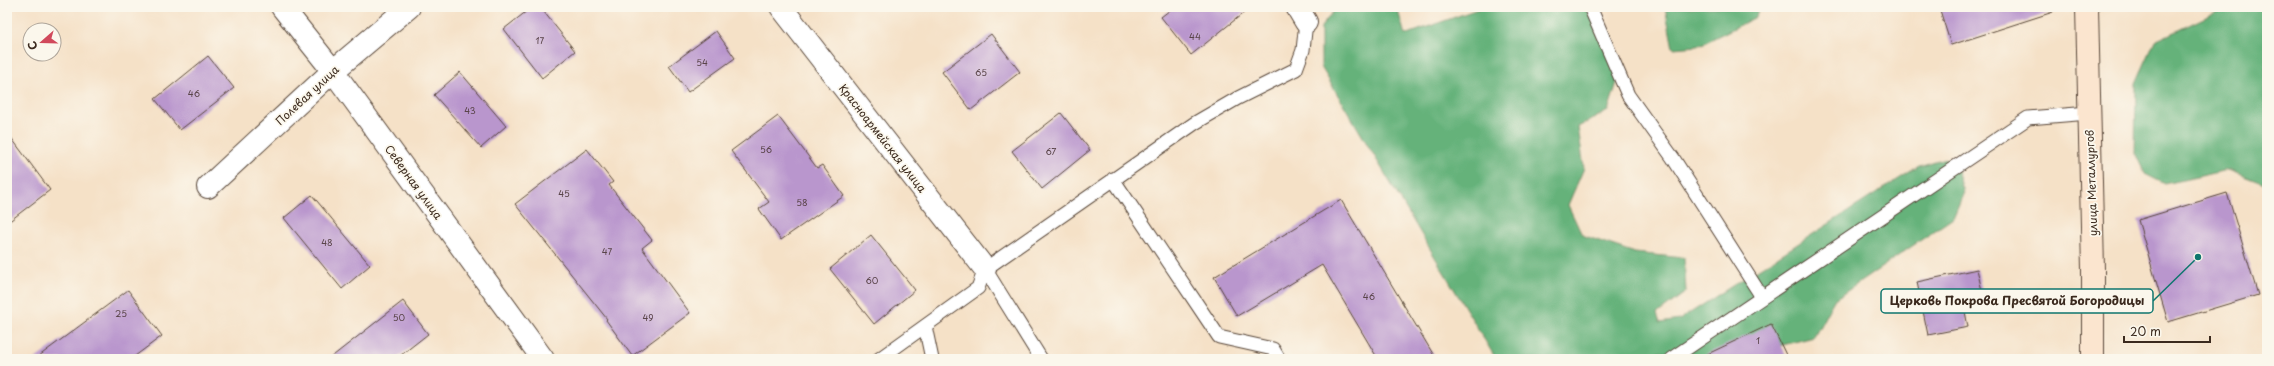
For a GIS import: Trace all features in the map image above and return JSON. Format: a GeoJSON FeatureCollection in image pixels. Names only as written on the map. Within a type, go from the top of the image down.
{"type":"FeatureCollection","features":[{"type":"Feature","properties":{"kind":"main road","name":"улица Металлургов"},"geometry":{"type":"LineString","coordinates":[[2087,7],[2093,270],[2092,359]]}},
{"type":"Feature","properties":{"kind":"street","name":"Северная улица"},"geometry":{"type":"LineString","coordinates":[[282,7],[333,71],[543,359]]}},
{"type":"Feature","properties":{"kind":"street","name":"Полевая улица"},"geometry":{"type":"LineString","coordinates":[[208,187],[333,71],[409,7]]}},
{"type":"Feature","properties":{"kind":"street","name":"Красноармейская улица"},"geometry":{"type":"LineString","coordinates":[[781,7],[985,269]]}},
{"type":"Feature","properties":{"kind":"lane"},"geometry":{"type":"LineString","coordinates":[[1590,7],[1628,95],[1672,158],[1762,297]]}},
{"type":"Feature","properties":{"kind":"lane"},"geometry":{"type":"LineString","coordinates":[[880,359],[978,288],[985,269],[1113,179],[1210,113],[1296,69],[1303,50],[1301,15]]}},
{"type":"Feature","properties":{"kind":"lane"},"geometry":{"type":"LineString","coordinates":[[1671,359],[2028,118],[2089,113]]}},
{"type":"Feature","properties":{"kind":"lane"},"geometry":{"type":"LineString","coordinates":[[1113,179],[1219,337],[1273,349],[1279,359]]}},
{"type":"Feature","properties":{"kind":"lane"},"geometry":{"type":"LineString","coordinates":[[985,269],[1041,359]]}},
{"type":"Feature","properties":{"kind":"lane"},"geometry":{"type":"LineString","coordinates":[[925,326],[932,359]]}},
{"type":"Feature","properties":{"kind":"green space"},"geometry":{"type":"Polygon","coordinates":[[[1337,7],[1397,7],[1405,35],[1483,7],[1594,7],[1621,70],[1608,111],[1578,127],[1584,168],[1568,205],[1582,235],[1635,253],[1684,258],[1686,292],[1657,314],[1660,323],[1679,320],[1919,166],[1945,158],[1955,165],[1964,192],[1953,218],[1834,300],[1814,337],[1728,359],[1658,352],[1649,359],[1496,359],[1321,67],[1321,27],[1337,7]]]}},
{"type":"Feature","properties":{"kind":"green space"},"geometry":{"type":"Polygon","coordinates":[[[1665,7],[1759,7],[1756,17],[1698,46],[1673,48],[1665,7]]]}},
{"type":"Feature","properties":{"kind":"green space"},"geometry":{"type":"Polygon","coordinates":[[[2227,7],[2267,7],[2267,185],[2228,170],[2165,184],[2145,174],[2135,153],[2136,83],[2155,41],[2227,7]]]}},
{"type":"Feature","properties":{"kind":"building"},"geometry":{"type":"Polygon","coordinates":[[[532,7],[540,7],[575,51],[542,78],[504,29],[532,7]]]}},
{"type":"Feature","properties":{"kind":"building"},"geometry":{"type":"Polygon","coordinates":[[[1174,7],[1251,7],[1191,55],[1161,17],[1174,7]]]}},
{"type":"Feature","properties":{"kind":"building"},"geometry":{"type":"Polygon","coordinates":[[[1939,7],[2052,7],[2053,12],[1951,45],[1939,7]]]}},
{"type":"Feature","properties":{"kind":"building"},"geometry":{"type":"Polygon","coordinates":[[[716,31],[735,58],[688,92],[669,66],[716,31]]]}},
{"type":"Feature","properties":{"kind":"building"},"geometry":{"type":"Polygon","coordinates":[[[991,34],[1020,72],[971,110],[942,72],[991,34]]]}},
{"type":"Feature","properties":{"kind":"building"},"geometry":{"type":"Polygon","coordinates":[[[208,56],[234,88],[180,130],[155,99],[208,56]]]}},
{"type":"Feature","properties":{"kind":"building"},"geometry":{"type":"Polygon","coordinates":[[[460,72],[506,126],[481,148],[434,95],[460,72]]]}},
{"type":"Feature","properties":{"kind":"building"},"geometry":{"type":"Polygon","coordinates":[[[1061,113],[1090,150],[1042,189],[1012,151],[1061,113]]]}},
{"type":"Feature","properties":{"kind":"building"},"geometry":{"type":"Polygon","coordinates":[[[778,116],[817,168],[822,165],[844,196],[781,240],[759,209],[769,202],[731,151],[778,116]]]}},
{"type":"Feature","properties":{"kind":"building"},"geometry":{"type":"Polygon","coordinates":[[[7,132],[50,190],[7,223],[7,132]]]}},
{"type":"Feature","properties":{"kind":"building"},"geometry":{"type":"Polygon","coordinates":[[[587,149],[613,182],[609,185],[652,240],[642,248],[690,313],[632,356],[606,320],[607,319],[515,204],[587,149]]]}},
{"type":"Feature","properties":{"kind":"building"},"geometry":{"type":"Polygon","coordinates":[[[2227,193],[2258,295],[2168,322],[2138,220],[2227,193]]]}},
{"type":"Feature","properties":{"kind":"building"},"geometry":{"type":"Polygon","coordinates":[[[312,195],[370,265],[342,289],[284,218],[312,195]]]}},
{"type":"Feature","properties":{"kind":"building"},"geometry":{"type":"Polygon","coordinates":[[[1341,200],[1436,359],[1378,359],[1322,265],[1237,316],[1214,277],[1341,200]]]}},
{"type":"Feature","properties":{"kind":"building"},"geometry":{"type":"Polygon","coordinates":[[[871,235],[915,290],[874,324],[830,269],[871,235]]]}},
{"type":"Feature","properties":{"kind":"building"},"geometry":{"type":"Polygon","coordinates":[[[1977,269],[1982,291],[1962,296],[1968,327],[1928,335],[1917,282],[1977,269]]]}},
{"type":"Feature","properties":{"kind":"building"},"geometry":{"type":"Polygon","coordinates":[[[128,290],[162,336],[131,359],[35,359],[128,290]]]}},
{"type":"Feature","properties":{"kind":"building"},"geometry":{"type":"Polygon","coordinates":[[[403,301],[428,334],[396,359],[329,359],[403,301]]]}},
{"type":"Feature","properties":{"kind":"building"},"geometry":{"type":"Polygon","coordinates":[[[1771,324],[1788,359],[1697,359],[1771,324]]]}},
{"type":"Feature","properties":{"kind":"place","name":"Церковь Покрова Пресвятой Богородицы"},"geometry":{"type":"Point","coordinates":[2198,257]}}]}
